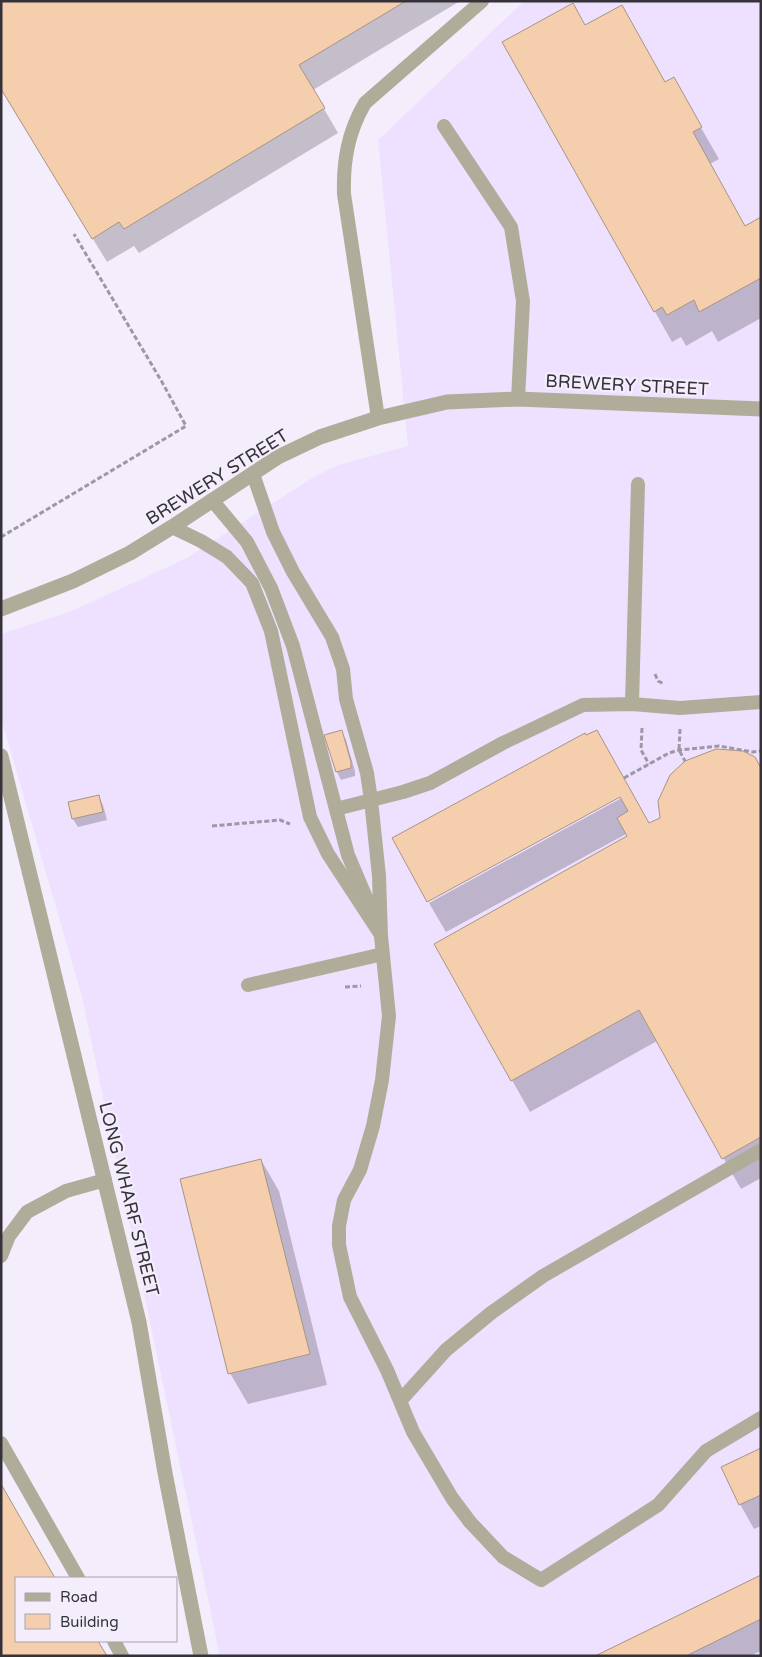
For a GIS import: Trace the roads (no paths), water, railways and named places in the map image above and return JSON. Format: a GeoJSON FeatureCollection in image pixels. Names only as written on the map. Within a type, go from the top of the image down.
{"type":"FeatureCollection","features":[{"type":"Feature","properties":{"kind":"street","name":"BREWERY STREET"},"geometry":{"type":"LineString","coordinates":[[1,609],[73,582],[130,553],[278,457],[320,437],[378,418],[447,402],[518,398],[761,409]]}},
{"type":"Feature","properties":{"kind":"street","name":"LONG WHARF STREET"},"geometry":{"type":"LineString","coordinates":[[1,756],[139,1322],[164,1473],[201,1656]]}},
{"type":"Feature","properties":{"kind":"lane"},"geometry":{"type":"LineString","coordinates":[[378,418],[344,194],[344,170],[350,137],[356,119],[365,103],[482,1]]}},
{"type":"Feature","properties":{"kind":"lane"},"geometry":{"type":"LineString","coordinates":[[444,126],[510,227],[523,301],[518,398]]}},
{"type":"Feature","properties":{"kind":"lane"},"geometry":{"type":"LineString","coordinates":[[252,474],[274,532],[293,572],[332,637],[343,669],[346,698],[368,773],[379,876],[381,936],[389,1016],[382,1080],[374,1126],[360,1170],[344,1200],[339,1226],[339,1245],[350,1296],[379,1353],[422,1450],[461,1510],[503,1557],[541,1580],[658,1504],[706,1451],[761,1418]]}},
{"type":"Feature","properties":{"kind":"lane"},"geometry":{"type":"LineString","coordinates":[[632,704],[638,484]]}},
{"type":"Feature","properties":{"kind":"lane"},"geometry":{"type":"LineString","coordinates":[[212,500],[247,542],[271,588],[293,646],[348,856],[381,936]]}},
{"type":"Feature","properties":{"kind":"lane"},"geometry":{"type":"LineString","coordinates":[[172,527],[201,541],[227,557],[252,583],[271,630],[310,818],[328,854],[381,936]]}},
{"type":"Feature","properties":{"kind":"lane"},"geometry":{"type":"LineString","coordinates":[[336,808],[403,792],[430,783],[503,743],[583,705],[632,704],[680,708],[761,702]]}},
{"type":"Feature","properties":{"kind":"lane"},"geometry":{"type":"LineString","coordinates":[[248,985],[383,954]]}},
{"type":"Feature","properties":{"kind":"lane"},"geometry":{"type":"LineString","coordinates":[[400,1402],[446,1350],[491,1313],[543,1276],[761,1150]]}},
{"type":"Feature","properties":{"kind":"lane"},"geometry":{"type":"LineString","coordinates":[[1,1256],[10,1236],[27,1212],[66,1191],[105,1180]]}},
{"type":"Feature","properties":{"kind":"lane"},"geometry":{"type":"LineString","coordinates":[[1,1443],[77,1577]]}},
{"type":"Feature","properties":{"kind":"lane"},"geometry":{"type":"LineString","coordinates":[[115,1642],[122,1656]]}}]}
